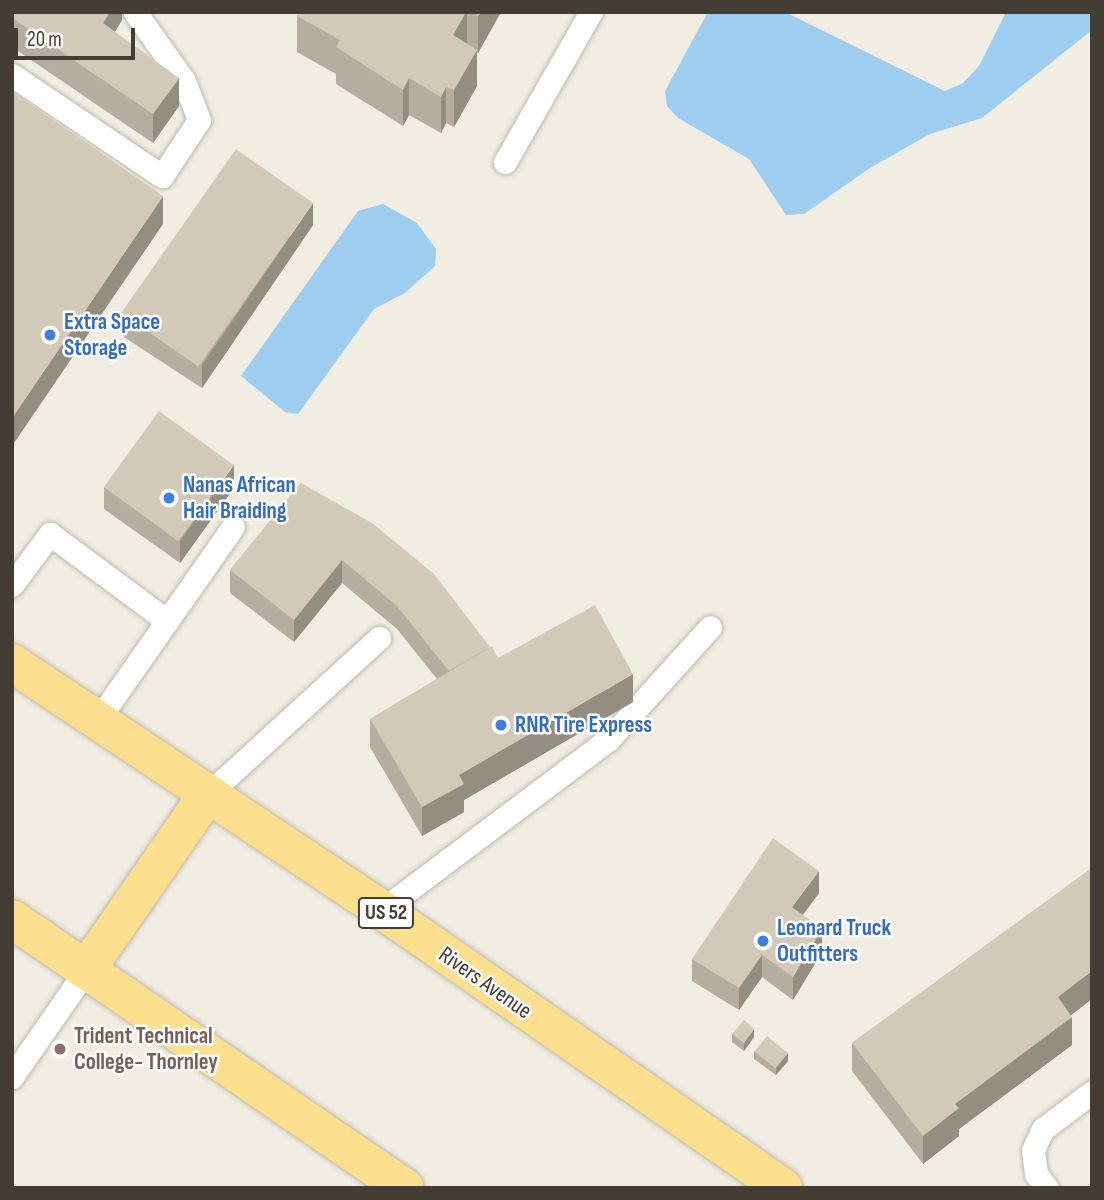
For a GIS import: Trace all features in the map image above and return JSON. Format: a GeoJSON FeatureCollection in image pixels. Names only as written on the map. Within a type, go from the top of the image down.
{"type":"FeatureCollection","features":[{"type":"Feature","properties":{"kind":"main road","name":"Rivers Avenue"},"geometry":{"type":"LineString","coordinates":[[12,663],[382,910],[783,1188]]}},
{"type":"Feature","properties":{"kind":"main road"},"geometry":{"type":"LineString","coordinates":[[86,970],[206,795]]}},
{"type":"Feature","properties":{"kind":"main road"},"geometry":{"type":"LineString","coordinates":[[12,919],[405,1188]]}},
{"type":"Feature","properties":{"kind":"lane"},"geometry":{"type":"LineString","coordinates":[[12,75],[162,176],[198,121],[184,81],[135,12]]}},
{"type":"Feature","properties":{"kind":"lane"},"geometry":{"type":"LineString","coordinates":[[505,162],[591,12]]}},
{"type":"Feature","properties":{"kind":"lane"},"geometry":{"type":"LineString","coordinates":[[97,721],[233,527]]}},
{"type":"Feature","properties":{"kind":"lane"},"geometry":{"type":"LineString","coordinates":[[12,585],[50,534],[167,621]]}},
{"type":"Feature","properties":{"kind":"lane"},"geometry":{"type":"LineString","coordinates":[[382,910],[608,740],[710,627]]}},
{"type":"Feature","properties":{"kind":"lane"},"geometry":{"type":"LineString","coordinates":[[206,795],[379,638]]}},
{"type":"Feature","properties":{"kind":"lane"},"geometry":{"type":"LineString","coordinates":[[12,1077],[86,970]]}},
{"type":"Feature","properties":{"kind":"lane"},"geometry":{"type":"LineString","coordinates":[[1047,1188],[1037,1174],[1033,1150],[1043,1129],[1092,1092]]}},
{"type":"Feature","properties":{"kind":"water"},"geometry":{"type":"Polygon","coordinates":[[[708,12],[785,12],[945,91],[963,83],[979,66],[1006,12],[1092,12],[1092,30],[982,118],[930,134],[870,168],[804,214],[786,215],[749,159],[678,118],[667,106],[665,91],[708,12]]]}},
{"type":"Feature","properties":{"kind":"water"},"geometry":{"type":"Polygon","coordinates":[[[383,204],[417,223],[436,249],[435,266],[405,293],[374,309],[298,414],[285,412],[241,376],[358,211],[383,204]]]}},
{"type":"Feature","properties":{"kind":"building"},"geometry":{"type":"Polygon","coordinates":[[[12,12],[110,12],[103,23],[179,78],[153,114],[12,18],[12,12]]]}},
{"type":"Feature","properties":{"kind":"building"},"geometry":{"type":"Polygon","coordinates":[[[300,12],[466,12],[453,35],[477,50],[454,90],[446,87],[441,97],[409,78],[403,90],[336,47],[340,40],[297,16],[300,12]]]}},
{"type":"Feature","properties":{"kind":"building","name":"Extra Space Storage"},"geometry":{"type":"Polygon","coordinates":[[[12,91],[163,196],[12,418],[12,91]]]}},
{"type":"Feature","properties":{"kind":"building"},"geometry":{"type":"Polygon","coordinates":[[[236,149],[313,203],[198,367],[121,313],[236,149]]]}},
{"type":"Feature","properties":{"kind":"building","name":"Nanas African Hair Braiding"},"geometry":{"type":"Polygon","coordinates":[[[159,411],[233,465],[178,541],[104,487],[159,411]]]}},
{"type":"Feature","properties":{"kind":"building"},"geometry":{"type":"Polygon","coordinates":[[[301,483],[372,523],[434,574],[490,647],[449,671],[397,606],[342,560],[294,620],[230,570],[301,483]]]}},
{"type":"Feature","properties":{"kind":"building","name":"RNR Tire Express"},"geometry":{"type":"Polygon","coordinates":[[[595,605],[633,674],[459,775],[464,784],[422,807],[370,719],[492,646],[498,658],[595,605]]]}},
{"type":"Feature","properties":{"kind":"building","name":"Leonard Truck Outfitters"},"geometry":{"type":"Polygon","coordinates":[[[773,838],[819,871],[792,907],[822,929],[793,977],[762,955],[739,988],[692,959],[773,838]]]}},
{"type":"Feature","properties":{"kind":"building"},"geometry":{"type":"Polygon","coordinates":[[[1092,868],[1092,971],[1058,997],[1072,1017],[955,1104],[959,1108],[923,1136],[852,1043],[1092,868]]]}},
{"type":"Feature","properties":{"kind":"building"},"geometry":{"type":"Polygon","coordinates":[[[744,1020],[754,1029],[744,1043],[732,1034],[744,1020]]]}},
{"type":"Feature","properties":{"kind":"building"},"geometry":{"type":"Polygon","coordinates":[[[767,1036],[788,1053],[775,1069],[754,1052],[767,1036]]]}},
{"type":"Feature","properties":{"kind":"place","name":"Extra Space Storage"},"geometry":{"type":"Point","coordinates":[50,335]}},
{"type":"Feature","properties":{"kind":"place","name":"Nanas African Hair Braiding"},"geometry":{"type":"Point","coordinates":[169,498]}},
{"type":"Feature","properties":{"kind":"place","name":"RNR Tire Express"},"geometry":{"type":"Point","coordinates":[501,725]}},
{"type":"Feature","properties":{"kind":"place","name":"Leonard Truck Outfitters"},"geometry":{"type":"Point","coordinates":[763,941]}},
{"type":"Feature","properties":{"kind":"place","name":"Trident Technical College- Thornley"},"geometry":{"type":"Point","coordinates":[60,1049]}}]}
